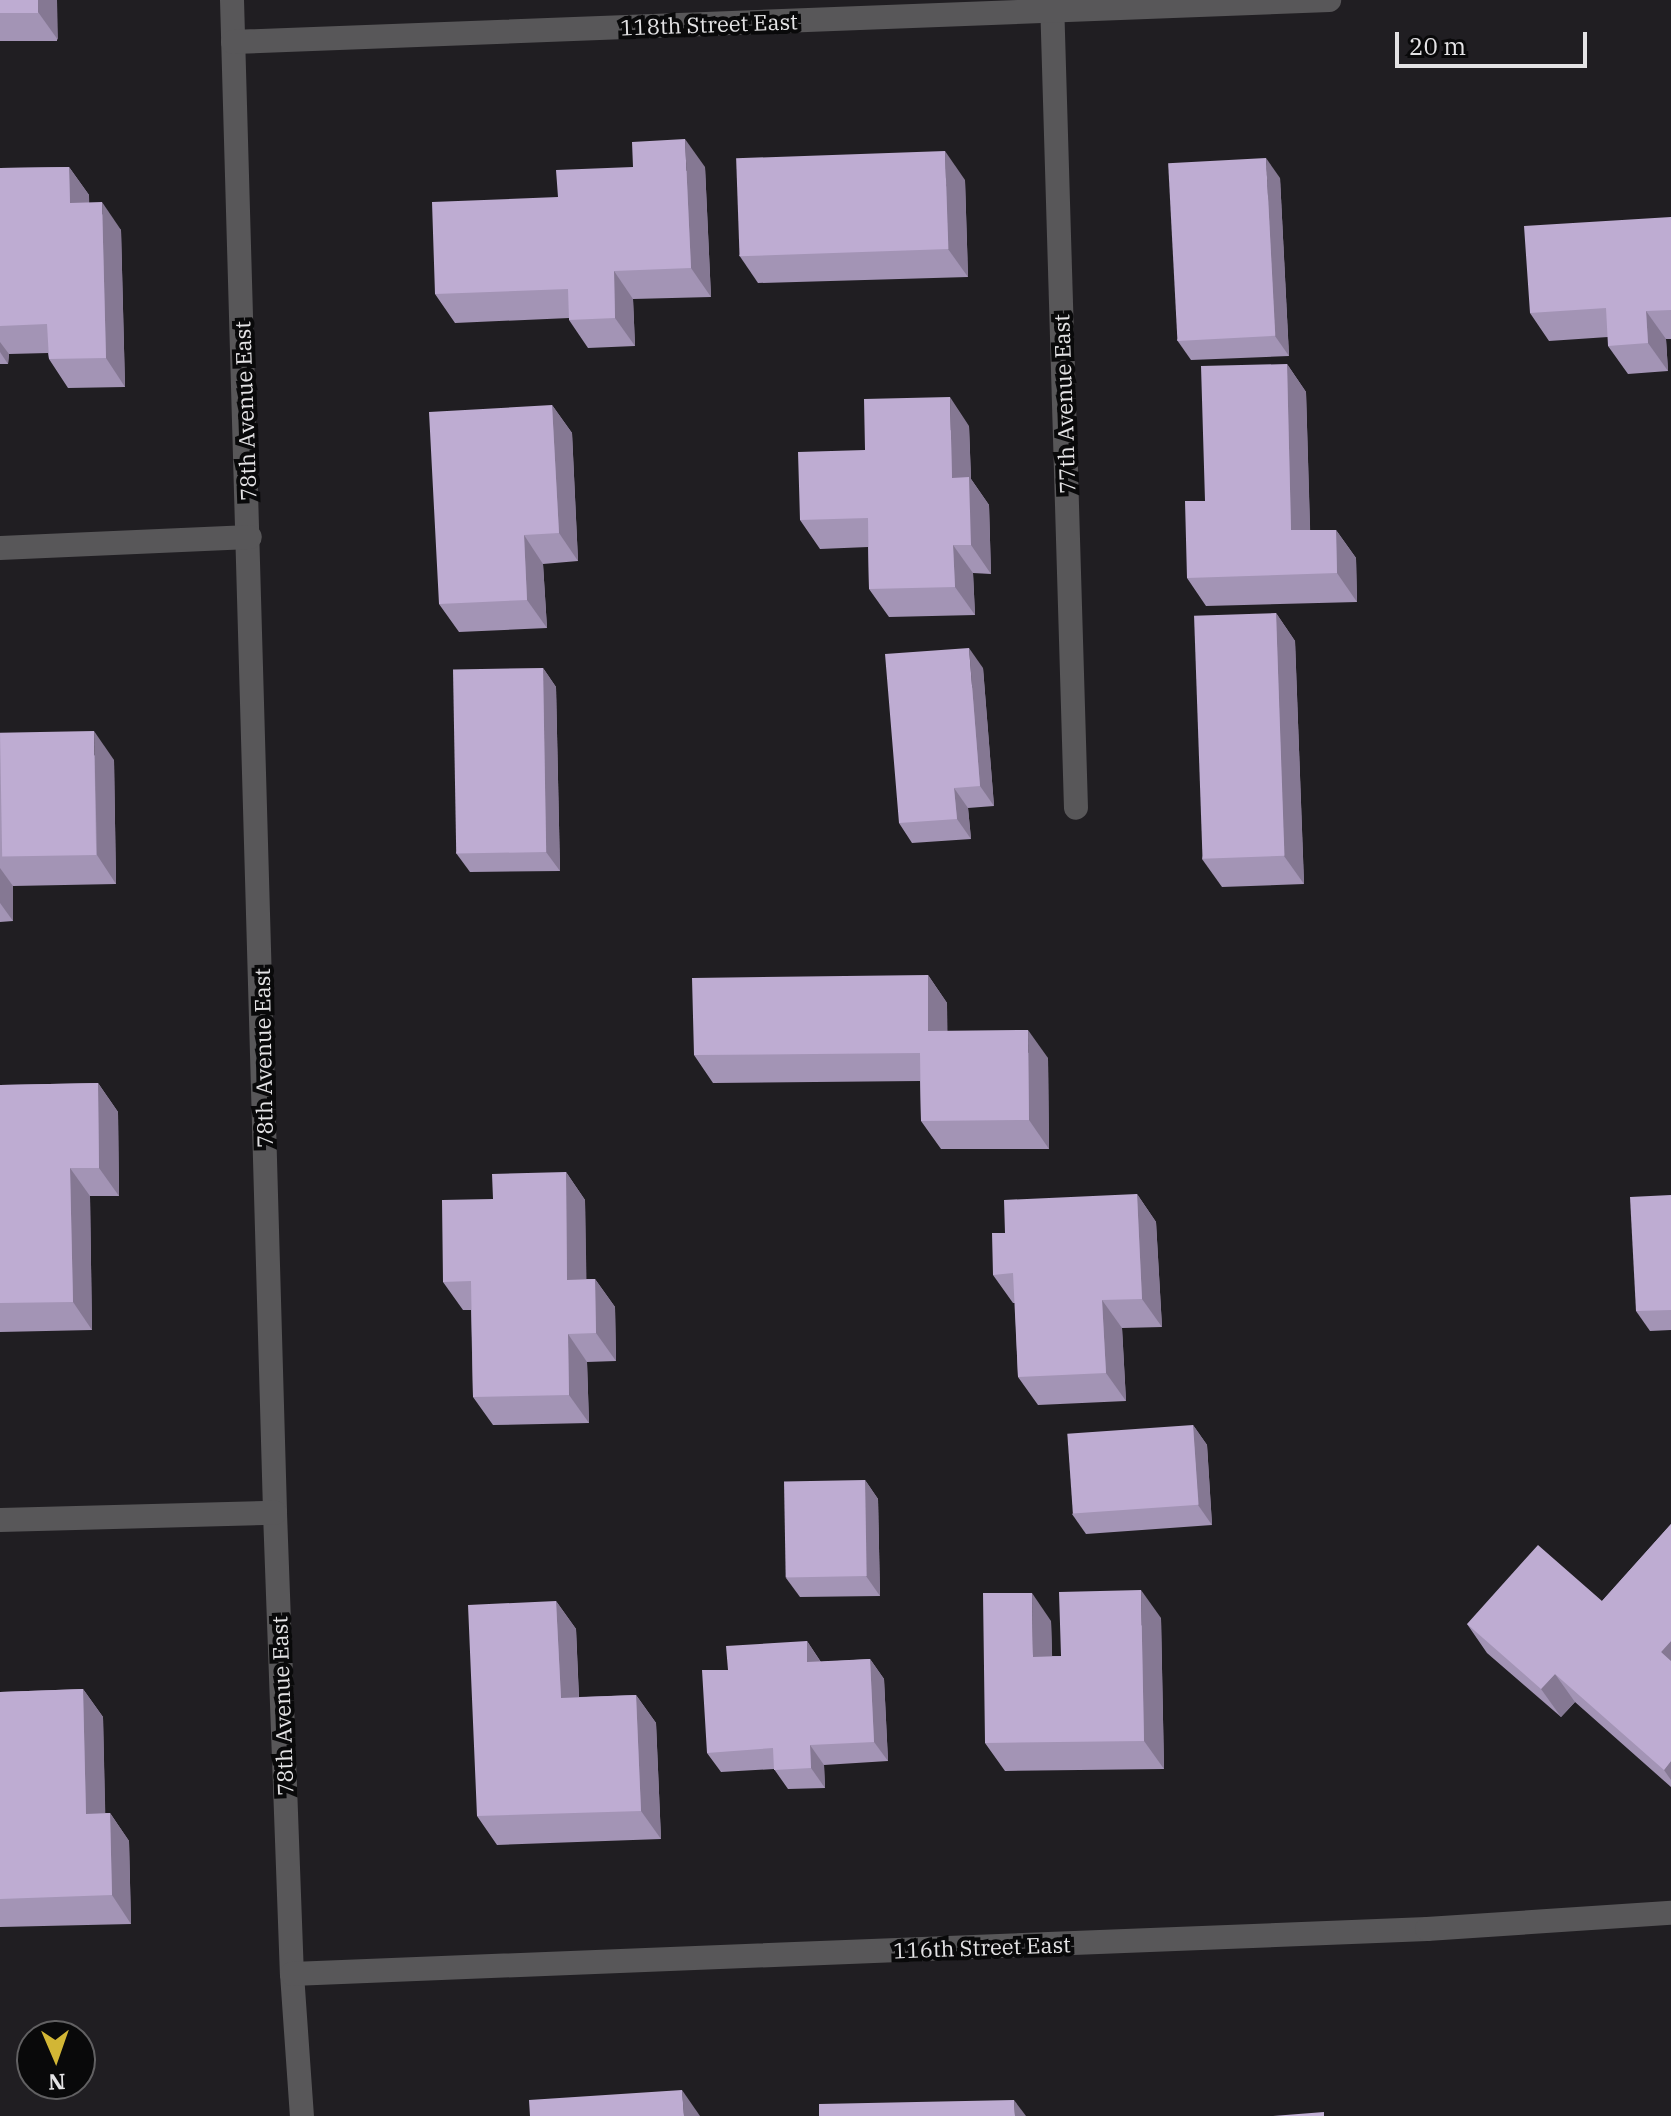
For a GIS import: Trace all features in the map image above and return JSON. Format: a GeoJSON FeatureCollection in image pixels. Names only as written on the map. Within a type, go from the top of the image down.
{"type":"FeatureCollection","features":[{"type":"Feature","properties":{"kind":"street","name":"78th Avenue East"},"geometry":{"type":"LineString","coordinates":[[232,0],[250,537],[275,1513],[292,1974],[302,2116]]}},
{"type":"Feature","properties":{"kind":"street","name":"118th Street East"},"geometry":{"type":"LineString","coordinates":[[233,42],[1053,5],[1329,0]]}},
{"type":"Feature","properties":{"kind":"street","name":"77th Avenue East"},"geometry":{"type":"LineString","coordinates":[[1053,5],[1076,808]]}},
{"type":"Feature","properties":{"kind":"street"},"geometry":{"type":"LineString","coordinates":[[0,548],[250,537]]}},
{"type":"Feature","properties":{"kind":"street"},"geometry":{"type":"LineString","coordinates":[[0,1520],[275,1513]]}},
{"type":"Feature","properties":{"kind":"street","name":"116th Street East"},"geometry":{"type":"LineString","coordinates":[[292,1974],[1427,1929],[1671,1913]]}},
{"type":"Feature","properties":{"kind":"building"},"geometry":{"type":"Polygon","coordinates":[[[0,0],[38,0],[38,13],[0,13],[0,0]]]}},
{"type":"Feature","properties":{"kind":"building"},"geometry":{"type":"Polygon","coordinates":[[[685,139],[691,268],[614,271],[615,318],[569,320],[568,289],[435,294],[432,202],[558,197],[556,170],[633,167],[632,142],[685,139]]]}},
{"type":"Feature","properties":{"kind":"building"},"geometry":{"type":"Polygon","coordinates":[[[945,151],[948,249],[740,256],[736,158],[945,151]]]}},
{"type":"Feature","properties":{"kind":"building"},"geometry":{"type":"Polygon","coordinates":[[[1266,158],[1275,336],[1177,341],[1168,163],[1266,158]]]}},
{"type":"Feature","properties":{"kind":"building"},"geometry":{"type":"Polygon","coordinates":[[[69,167],[70,203],[102,202],[106,358],[49,359],[47,324],[0,326],[0,168],[69,167]]]}},
{"type":"Feature","properties":{"kind":"building"},"geometry":{"type":"Polygon","coordinates":[[[1671,217],[1671,310],[1646,311],[1648,343],[1608,346],[1606,308],[1530,313],[1524,226],[1671,217]]]}},
{"type":"Feature","properties":{"kind":"building"},"geometry":{"type":"Polygon","coordinates":[[[1287,364],[1291,530],[1336,530],[1337,573],[1187,578],[1185,501],[1205,501],[1201,366],[1287,364]]]}},
{"type":"Feature","properties":{"kind":"building"},"geometry":{"type":"Polygon","coordinates":[[[950,397],[952,478],[969,477],[971,545],[953,545],[955,587],[869,589],[868,518],[800,520],[798,452],[865,450],[864,399],[950,397]]]}},
{"type":"Feature","properties":{"kind":"building"},"geometry":{"type":"Polygon","coordinates":[[[552,405],[559,533],[524,535],[527,600],[439,604],[429,412],[552,405]]]}},
{"type":"Feature","properties":{"kind":"building"},"geometry":{"type":"Polygon","coordinates":[[[1276,613],[1284,856],[1203,859],[1194,616],[1276,613]]]}},
{"type":"Feature","properties":{"kind":"building"},"geometry":{"type":"Polygon","coordinates":[[[969,648],[980,786],[954,788],[957,819],[899,823],[885,654],[969,648]]]}},
{"type":"Feature","properties":{"kind":"building"},"geometry":{"type":"Polygon","coordinates":[[[543,668],[546,852],[456,854],[453,670],[543,668]]]}},
{"type":"Feature","properties":{"kind":"building"},"geometry":{"type":"Polygon","coordinates":[[[94,731],[96,855],[2,857],[0,733],[94,731]]]}},
{"type":"Feature","properties":{"kind":"building"},"geometry":{"type":"Polygon","coordinates":[[[928,975],[928,1031],[1028,1030],[1029,1120],[921,1121],[920,1053],[694,1055],[692,978],[928,975]]]}},
{"type":"Feature","properties":{"kind":"building"},"geometry":{"type":"Polygon","coordinates":[[[98,1083],[99,1168],[70,1168],[73,1302],[0,1303],[0,1085],[98,1083]]]}},
{"type":"Feature","properties":{"kind":"building"},"geometry":{"type":"Polygon","coordinates":[[[566,1172],[567,1280],[595,1279],[596,1333],[568,1334],[569,1395],[473,1397],[471,1281],[443,1282],[442,1200],[493,1199],[492,1174],[566,1172]]]}},
{"type":"Feature","properties":{"kind":"building"},"geometry":{"type":"Polygon","coordinates":[[[1137,1194],[1142,1299],[1102,1300],[1106,1373],[1018,1377],[1013,1273],[993,1275],[992,1233],[1005,1233],[1004,1200],[1137,1194]]]}},
{"type":"Feature","properties":{"kind":"building"},"geometry":{"type":"Polygon","coordinates":[[[1671,1195],[1671,1310],[1636,1311],[1630,1197],[1671,1195]]]}},
{"type":"Feature","properties":{"kind":"building"},"geometry":{"type":"Polygon","coordinates":[[[1193,1425],[1199,1505],[1073,1514],[1067,1434],[1193,1425]]]}},
{"type":"Feature","properties":{"kind":"building"},"geometry":{"type":"Polygon","coordinates":[[[865,1480],[867,1576],[786,1577],[784,1481],[865,1480]]]}},
{"type":"Feature","properties":{"kind":"building"},"geometry":{"type":"Polygon","coordinates":[[[1671,1524],[1671,1641],[1661,1652],[1671,1661],[1671,1761],[1664,1770],[1555,1674],[1541,1689],[1467,1624],[1538,1545],[1602,1601],[1671,1524]]]}},
{"type":"Feature","properties":{"kind":"building"},"geometry":{"type":"Polygon","coordinates":[[[1141,1590],[1144,1741],[985,1743],[983,1593],[1032,1593],[1033,1657],[1061,1656],[1059,1592],[1141,1590]]]}},
{"type":"Feature","properties":{"kind":"building"},"geometry":{"type":"Polygon","coordinates":[[[556,1601],[561,1698],[636,1695],[641,1811],[477,1816],[468,1605],[556,1601]]]}},
{"type":"Feature","properties":{"kind":"building"},"geometry":{"type":"Polygon","coordinates":[[[807,1641],[807,1662],[870,1659],[874,1742],[810,1745],[811,1768],[774,1770],[773,1748],[707,1753],[702,1670],[728,1670],[726,1646],[807,1641]]]}},
{"type":"Feature","properties":{"kind":"building"},"geometry":{"type":"Polygon","coordinates":[[[83,1689],[86,1814],[110,1813],[112,1895],[0,1899],[0,1692],[83,1689]]]}},
{"type":"Feature","properties":{"kind":"building"},"geometry":{"type":"Polygon","coordinates":[[[682,2090],[684,2116],[530,2116],[529,2100],[682,2090]]]}},
{"type":"Feature","properties":{"kind":"building"},"geometry":{"type":"Polygon","coordinates":[[[1014,2100],[1015,2116],[819,2116],[819,2104],[1014,2100]]]}},
{"type":"Feature","properties":{"kind":"building"},"geometry":{"type":"Polygon","coordinates":[[[1324,2112],[1324,2116],[1273,2116],[1324,2112]]]}}]}
